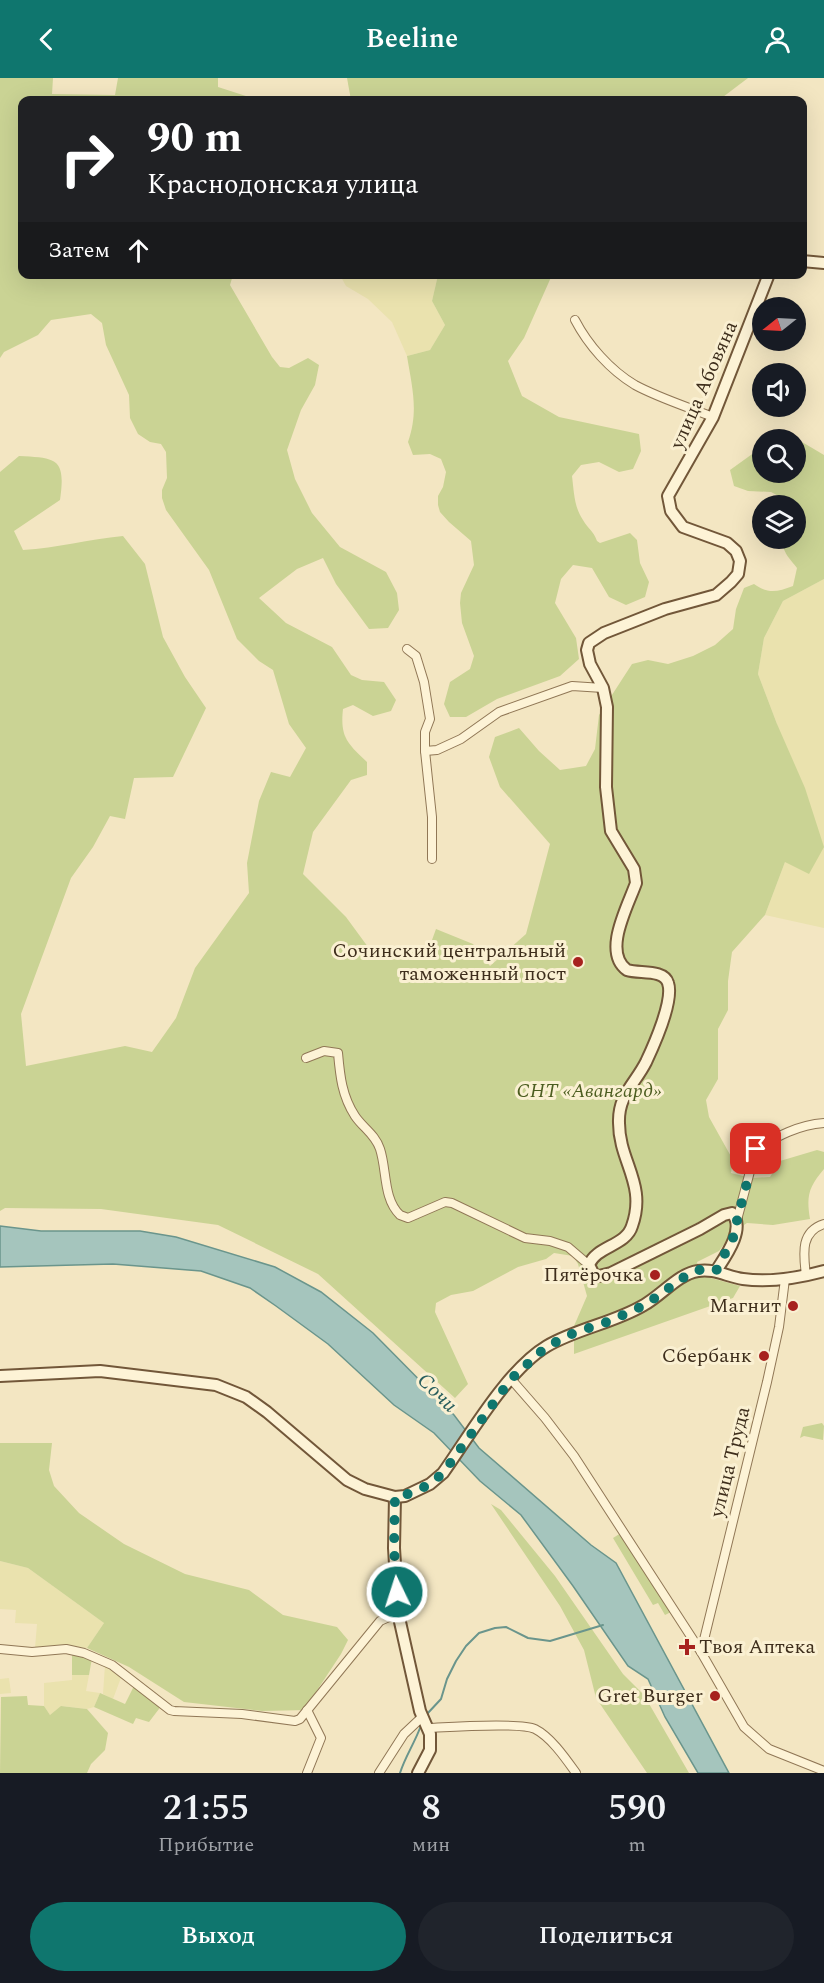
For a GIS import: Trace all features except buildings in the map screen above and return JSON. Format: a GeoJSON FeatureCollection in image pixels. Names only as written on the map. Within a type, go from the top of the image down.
{"type":"FeatureCollection","features":[{"type":"Feature","properties":{"kind":"street"},"geometry":{"type":"LineString","coordinates":[[807,261],[824,263]]}},
{"type":"Feature","properties":{"kind":"street","name":"улица Абовяна"},"geometry":{"type":"LineString","coordinates":[[589,1265],[592,1258],[623,1239],[633,1226],[637,1205],[636,1189],[621,1144],[618,1123],[626,1091],[645,1064],[668,1003],[670,991],[662,975],[627,970],[620,962],[615,950],[617,936],[636,883],[636,877],[630,861],[611,831],[606,787],[607,707],[603,688],[587,656],[589,643],[604,633],[665,609],[716,595],[738,574],[740,561],[732,546],[683,527],[676,520],[669,504],[669,496],[673,485],[693,456],[713,417],[767,279]]}},
{"type":"Feature","properties":{"kind":"street"},"geometry":{"type":"LineString","coordinates":[[575,320],[585,339],[635,385],[713,417]]}},
{"type":"Feature","properties":{"kind":"street"},"geometry":{"type":"LineString","coordinates":[[407,649],[416,656],[424,682],[430,719],[425,732],[425,751],[432,817],[432,859]]}},
{"type":"Feature","properties":{"kind":"street"},"geometry":{"type":"LineString","coordinates":[[425,751],[437,750],[461,739],[499,712],[572,686],[603,688]]}},
{"type":"Feature","properties":{"kind":"street"},"geometry":{"type":"LineString","coordinates":[[306,1058],[324,1051],[338,1053],[341,1084],[345,1097],[356,1117],[372,1134],[380,1149],[391,1201],[403,1217],[414,1216],[446,1202],[452,1203],[525,1238],[550,1241],[568,1247],[580,1255],[594,1275],[604,1276],[724,1215],[732,1213],[737,1220]]}},
{"type":"Feature","properties":{"kind":"street"},"geometry":{"type":"LineString","coordinates":[[716,1271],[737,1230],[737,1220],[756,1149],[780,1135],[809,1124],[824,1123]]}},
{"type":"Feature","properties":{"kind":"street"},"geometry":{"type":"LineString","coordinates":[[807,1276],[803,1250],[805,1243],[812,1231],[824,1224]]}},
{"type":"Feature","properties":{"kind":"street"},"geometry":{"type":"LineString","coordinates":[[0,1376],[100,1371],[216,1384],[246,1397],[267,1412],[347,1480],[365,1489],[395,1497],[405,1496],[430,1484],[443,1473],[511,1379],[546,1347],[574,1333],[610,1321],[645,1305],[690,1273],[699,1270],[716,1271],[741,1279],[785,1279],[824,1271]]}},
{"type":"Feature","properties":{"kind":"street","name":"улица Труда"},"geometry":{"type":"LineString","coordinates":[[701,1652],[767,1382],[781,1316],[785,1279]]}},
{"type":"Feature","properties":{"kind":"street"},"geometry":{"type":"LineString","coordinates":[[511,1379],[574,1456],[701,1652],[744,1727],[761,1744],[824,1771]]}},
{"type":"Feature","properties":{"kind":"street"},"geometry":{"type":"LineString","coordinates":[[395,1497],[394,1548],[398,1613],[422,1718],[429,1731],[430,1750],[418,1773]]}},
{"type":"Feature","properties":{"kind":"street"},"geometry":{"type":"LineString","coordinates":[[0,1649],[32,1652],[66,1649],[84,1653],[112,1665],[174,1711],[242,1714],[295,1721],[300,1719],[380,1621],[398,1613]]}},
{"type":"Feature","properties":{"kind":"street"},"geometry":{"type":"LineString","coordinates":[[307,1710],[321,1738],[307,1773]]}},
{"type":"Feature","properties":{"kind":"street"},"geometry":{"type":"LineString","coordinates":[[379,1773],[404,1734],[422,1718]]}},
{"type":"Feature","properties":{"kind":"street"},"geometry":{"type":"LineString","coordinates":[[429,1731],[518,1726],[533,1728],[544,1735],[576,1773]]}},
{"type":"Feature","properties":{"kind":"shaded area"},"geometry":{"type":"Polygon","coordinates":[[[342,279],[437,279],[432,301],[445,325],[430,350],[407,356],[392,322],[368,299],[346,286],[342,279]]]}},
{"type":"Feature","properties":{"kind":"shaded area"},"geometry":{"type":"Polygon","coordinates":[[[824,579],[824,928],[765,915],[785,862],[777,724],[758,674],[764,638],[783,601],[824,579]]]}},
{"type":"Feature","properties":{"kind":"shaded area"},"geometry":{"type":"Polygon","coordinates":[[[0,1561],[28,1568],[104,1623],[87,1648],[68,1646],[35,1648],[37,1624],[15,1623],[16,1610],[0,1609],[0,1561]]]}},
{"type":"Feature","properties":{"kind":"shaded area"},"geometry":{"type":"Polygon","coordinates":[[[105,1665],[122,1675],[113,1699],[103,1694],[105,1665]]]}},
{"type":"Feature","properties":{"kind":"shaded area"},"geometry":{"type":"Polygon","coordinates":[[[72,1675],[89,1675],[86,1691],[100,1693],[94,1707],[87,1709],[62,1706],[50,1715],[44,1706],[44,1683],[72,1680],[72,1675]]]}},
{"type":"Feature","properties":{"kind":"shaded area"},"geometry":{"type":"Polygon","coordinates":[[[9,1678],[11,1693],[0,1694],[0,1679],[9,1678]]]}},
{"type":"Feature","properties":{"kind":"green space","name":"СНТ «Авангард»"},"geometry":{"type":"Polygon","coordinates":[[[0,78],[53,78],[52,94],[115,95],[118,78],[218,78],[218,87],[246,96],[18,96],[18,279],[232,279],[230,285],[280,367],[289,368],[308,358],[319,365],[315,385],[301,410],[287,450],[295,479],[312,513],[340,547],[386,572],[397,593],[399,610],[388,628],[369,629],[336,584],[323,558],[297,569],[259,598],[286,623],[332,647],[351,675],[362,680],[384,682],[396,700],[391,711],[373,716],[353,705],[343,709],[342,719],[346,739],[367,762],[367,775],[351,780],[313,832],[303,874],[346,917],[368,947],[388,953],[428,951],[436,929],[473,944],[490,966],[526,934],[550,844],[500,787],[489,757],[495,737],[519,728],[560,770],[586,766],[595,749],[599,715],[632,664],[648,660],[668,664],[693,656],[715,645],[733,629],[736,609],[744,588],[754,584],[773,591],[793,586],[797,568],[784,549],[806,549],[806,495],[777,495],[771,492],[748,491],[734,486],[730,470],[752,454],[752,483],[806,483],[806,444],[824,455],[824,579],[783,601],[764,638],[758,674],[805,788],[824,847],[809,874],[785,862],[765,915],[732,952],[728,981],[728,1010],[718,1029],[718,1079],[706,1100],[709,1117],[733,1160],[731,1173],[751,1178],[770,1177],[780,1161],[817,1150],[824,1152],[824,1169],[810,1192],[808,1204],[810,1219],[773,1225],[747,1223],[733,1232],[719,1251],[697,1262],[700,1275],[740,1286],[733,1298],[574,1354],[574,1326],[587,1296],[578,1264],[573,1256],[554,1253],[546,1259],[518,1267],[473,1291],[451,1295],[436,1303],[435,1312],[468,1384],[455,1398],[318,1274],[218,1225],[101,1209],[5,1208],[0,1211],[0,472],[19,456],[50,460],[60,468],[62,486],[60,500],[14,531],[23,550],[123,536],[145,564],[163,637],[185,677],[206,708],[173,777],[134,778],[125,819],[110,816],[93,847],[71,878],[21,1014],[26,1066],[125,1046],[152,1052],[176,1018],[195,968],[249,893],[247,863],[259,801],[271,772],[290,777],[306,748],[289,724],[273,670],[259,661],[237,639],[209,570],[166,510],[162,490],[167,478],[166,452],[161,444],[150,442],[138,434],[130,418],[129,395],[106,345],[102,323],[91,314],[51,320],[38,335],[4,352],[0,358],[0,78]]]}},
{"type":"Feature","properties":{"kind":"green space"},"geometry":{"type":"Polygon","coordinates":[[[347,78],[748,78],[724,96],[350,96],[347,78]]]}},
{"type":"Feature","properties":{"kind":"green space"},"geometry":{"type":"Polygon","coordinates":[[[437,279],[550,279],[524,338],[508,361],[522,396],[559,417],[639,434],[641,451],[633,469],[619,472],[599,462],[581,465],[572,476],[578,510],[597,541],[600,543],[630,533],[637,540],[640,563],[649,582],[645,597],[626,605],[609,597],[592,568],[573,565],[561,579],[555,603],[576,638],[579,659],[560,676],[497,699],[466,717],[450,717],[444,704],[450,682],[470,669],[474,656],[462,623],[460,603],[461,593],[474,565],[471,541],[440,512],[438,496],[443,487],[446,472],[441,459],[430,454],[413,455],[408,442],[414,409],[407,356],[430,350],[445,325],[432,301],[437,279]]]}},
{"type":"Feature","properties":{"kind":"green space"},"geometry":{"type":"Polygon","coordinates":[[[822,1423],[824,1426],[823,1440],[804,1436],[800,1438],[803,1427],[822,1423]]]}},
{"type":"Feature","properties":{"kind":"green space"},"geometry":{"type":"Polygon","coordinates":[[[0,1443],[52,1443],[49,1470],[54,1486],[79,1513],[124,1544],[185,1574],[249,1590],[283,1615],[337,1627],[348,1640],[310,1701],[307,1710],[262,1711],[184,1702],[129,1667],[87,1648],[104,1623],[28,1568],[0,1561],[0,1443]]]}},
{"type":"Feature","properties":{"kind":"green space"},"geometry":{"type":"Polygon","coordinates":[[[491,1504],[501,1510],[555,1576],[623,1674],[644,1695],[689,1773],[647,1773],[596,1698],[584,1650],[560,1606],[491,1504]]]}},
{"type":"Feature","properties":{"kind":"green space"},"geometry":{"type":"Polygon","coordinates":[[[621,1533],[671,1612],[665,1615],[658,1603],[653,1605],[613,1538],[621,1533]]]}},
{"type":"Feature","properties":{"kind":"green space"},"geometry":{"type":"Polygon","coordinates":[[[72,1653],[92,1658],[89,1675],[72,1675],[72,1653]]]}},
{"type":"Feature","properties":{"kind":"green space"},"geometry":{"type":"Polygon","coordinates":[[[135,1684],[162,1705],[149,1722],[136,1718],[133,1724],[94,1707],[100,1693],[125,1704],[135,1684]]]}},
{"type":"Feature","properties":{"kind":"green space"},"geometry":{"type":"Polygon","coordinates":[[[27,1696],[28,1705],[44,1706],[50,1715],[61,1706],[87,1709],[108,1733],[105,1750],[91,1764],[87,1773],[0,1773],[1,1697],[27,1696]]]}},
{"type":"Feature","properties":{"kind":"water"},"geometry":{"type":"Polygon","coordinates":[[[0,1226],[41,1231],[140,1231],[176,1237],[275,1267],[321,1292],[373,1333],[454,1415],[479,1448],[591,1545],[616,1563],[729,1773],[698,1773],[665,1717],[648,1679],[628,1666],[521,1515],[480,1481],[434,1433],[394,1405],[328,1344],[250,1288],[201,1271],[113,1264],[0,1267],[0,1226]]]}},
{"type":"Feature","properties":{"kind":"waterway"},"geometry":{"type":"LineString","coordinates":[[427,1714],[441,1699],[456,1661],[479,1633],[506,1627],[528,1638],[550,1641],[603,1625]]}},
{"type":"Feature","properties":{"kind":"waterway"},"geometry":{"type":"LineString","coordinates":[[400,1773],[420,1728]]}},
{"type":"Feature","properties":{"kind":"place","name":"Сочинский центральный таможенный пост"},"geometry":{"type":"Point","coordinates":[578,962]}},
{"type":"Feature","properties":{"kind":"place","name":"Пятёрочка"},"geometry":{"type":"Point","coordinates":[655,1275]}},
{"type":"Feature","properties":{"kind":"place","name":"Магнит"},"geometry":{"type":"Point","coordinates":[793,1306]}},
{"type":"Feature","properties":{"kind":"place","name":"Сбербанк"},"geometry":{"type":"Point","coordinates":[764,1356]}},
{"type":"Feature","properties":{"kind":"place","name":"Твоя Аптека"},"geometry":{"type":"Point","coordinates":[687,1647]}},
{"type":"Feature","properties":{"kind":"place","name":"Gret Burger"},"geometry":{"type":"Point","coordinates":[715,1696]}},
{"type":"Feature","properties":{"kind":"route"},"geometry":{"type":"LineString","coordinates":[[397,1592],[394,1548],[395,1497],[414,1492],[430,1484],[443,1473],[511,1379],[546,1347],[574,1333],[610,1321],[645,1305],[690,1273],[699,1270],[716,1271],[737,1230],[737,1220],[756,1149]]}},
{"type":"Feature","properties":{"kind":"water label","name":"Сочи"},"geometry":{"type":"Point","coordinates":[437,1393]}}]}
